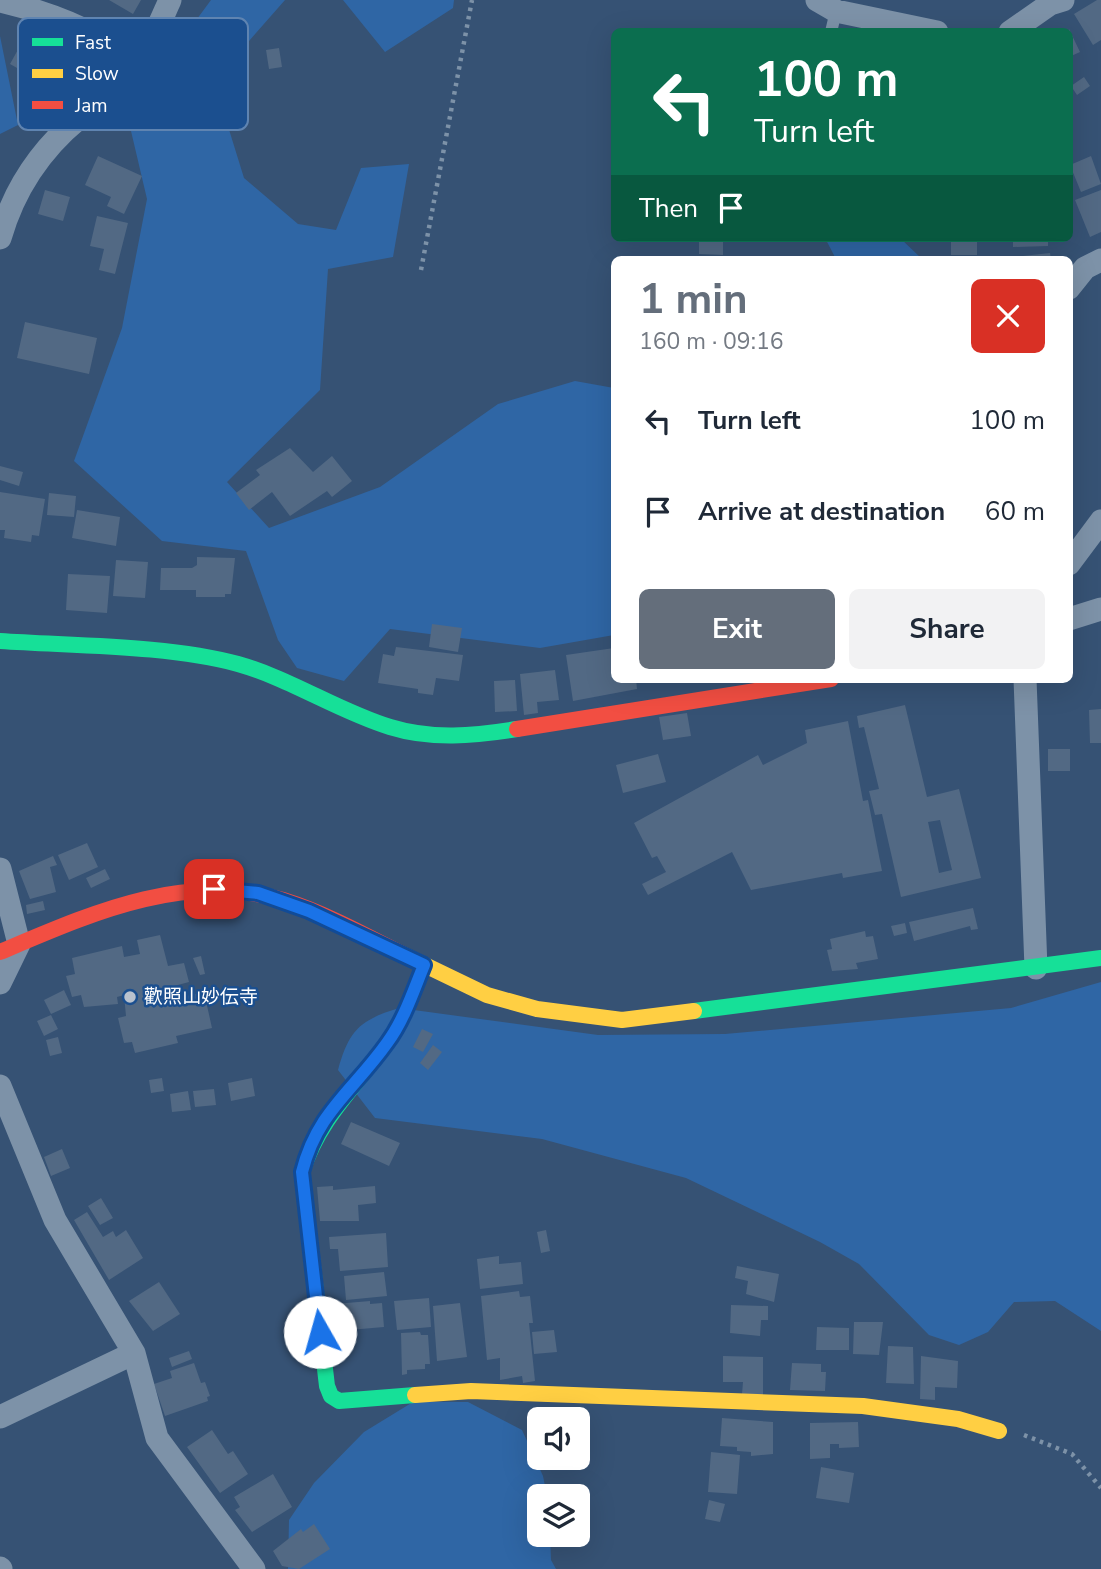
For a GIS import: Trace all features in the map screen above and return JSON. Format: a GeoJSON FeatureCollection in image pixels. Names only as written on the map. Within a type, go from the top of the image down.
{"type":"FeatureCollection","features":[{"type":"Feature","properties":{"kind":"street"},"geometry":{"type":"LineString","coordinates":[[161,18],[170,0]]}},
{"type":"Feature","properties":{"kind":"street"},"geometry":{"type":"LineString","coordinates":[[1016,28],[1050,4],[1063,0]]}},
{"type":"Feature","properties":{"kind":"street"},"geometry":{"type":"LineString","coordinates":[[0,1],[32,8],[54,18]]}},
{"type":"Feature","properties":{"kind":"street"},"geometry":{"type":"LineString","coordinates":[[828,14],[913,28]]}},
{"type":"Feature","properties":{"kind":"street"},"geometry":{"type":"LineString","coordinates":[[2,223],[25,177],[47,146],[67,130]]}},
{"type":"Feature","properties":{"kind":"street"},"geometry":{"type":"LineString","coordinates":[[1073,283],[1085,268],[1101,260]]}},
{"type":"Feature","properties":{"kind":"street"},"geometry":{"type":"LineString","coordinates":[[1073,559],[1101,521]]}},
{"type":"Feature","properties":{"kind":"street"},"geometry":{"type":"LineString","coordinates":[[1073,618],[1101,609]]}},
{"type":"Feature","properties":{"kind":"street"},"geometry":{"type":"LineString","coordinates":[[0,641],[203,656],[241,665],[390,727],[429,735],[474,736],[806,683]]}},
{"type":"Feature","properties":{"kind":"street"},"geometry":{"type":"LineString","coordinates":[[1025,683],[1036,968]]}},
{"type":"Feature","properties":{"kind":"street"},"geometry":{"type":"LineString","coordinates":[[0,869],[9,948],[0,983]]}},
{"type":"Feature","properties":{"kind":"street"},"geometry":{"type":"LineString","coordinates":[[9,948],[128,900],[171,892],[214,889],[258,893],[309,911],[487,995],[546,1012],[622,1020],[1101,958]]}},
{"type":"Feature","properties":{"kind":"street"},"geometry":{"type":"LineString","coordinates":[[424,965],[404,1015],[387,1043],[323,1119],[308,1148],[302,1172],[327,1386],[331,1396],[339,1401],[471,1391],[863,1406],[958,1419],[999,1431]]}},
{"type":"Feature","properties":{"kind":"street"},"geometry":{"type":"LineString","coordinates":[[0,1086],[55,1220],[134,1353],[157,1438],[254,1569]]}},
{"type":"Feature","properties":{"kind":"street"},"geometry":{"type":"LineString","coordinates":[[0,1417],[134,1353]]}},
{"type":"Feature","properties":{"kind":"path"},"geometry":{"type":"LineString","coordinates":[[421,270],[472,0]]}},
{"type":"Feature","properties":{"kind":"path"},"geometry":{"type":"LineString","coordinates":[[999,1431],[1034,1437],[1072,1454],[1101,1488]]}},
{"type":"Feature","properties":{"kind":"shaded area"},"geometry":{"type":"Polygon","coordinates":[[[211,0],[285,0],[248,42],[248,18],[198,18],[211,0]]]}},
{"type":"Feature","properties":{"kind":"shaded area"},"geometry":{"type":"Polygon","coordinates":[[[343,0],[454,0],[453,8],[385,52],[343,0]]]}},
{"type":"Feature","properties":{"kind":"shaded area"},"geometry":{"type":"Polygon","coordinates":[[[0,36],[18,125],[0,134],[0,36]]]}},
{"type":"Feature","properties":{"kind":"shaded area"},"geometry":{"type":"Polygon","coordinates":[[[131,130],[229,130],[244,178],[298,224],[336,230],[361,168],[409,164],[393,257],[328,269],[320,390],[227,482],[269,528],[380,487],[498,404],[575,381],[611,387],[611,636],[540,648],[390,629],[344,681],[297,668],[278,640],[246,551],[162,541],[74,461],[122,328],[147,199],[131,130]]]}},
{"type":"Feature","properties":{"kind":"shaded area"},"geometry":{"type":"Polygon","coordinates":[[[827,242],[904,242],[919,256],[834,256],[827,242]]]}},
{"type":"Feature","properties":{"kind":"shaded area"},"geometry":{"type":"Polygon","coordinates":[[[1101,982],[1101,1331],[1055,1301],[1014,1302],[988,1332],[959,1345],[929,1335],[859,1264],[820,1242],[686,1178],[542,1139],[375,1118],[338,1070],[347,1045],[358,1028],[375,1017],[399,1008],[598,1035],[725,1034],[1011,1008],[1101,982]]]}},
{"type":"Feature","properties":{"kind":"shaded area"},"geometry":{"type":"Polygon","coordinates":[[[413,1402],[468,1402],[522,1430],[527,1441],[527,1470],[540,1470],[545,1484],[527,1484],[527,1547],[550,1547],[551,1560],[556,1569],[288,1569],[289,1520],[314,1483],[364,1432],[413,1402]]]}},
{"type":"Feature","properties":{"kind":"building"},"geometry":{"type":"Polygon","coordinates":[[[109,0],[141,0],[133,14],[109,0]]]}},
{"type":"Feature","properties":{"kind":"building"},"geometry":{"type":"Polygon","coordinates":[[[1101,0],[1101,40],[1093,45],[1074,14],[1101,0]]]}},
{"type":"Feature","properties":{"kind":"building"},"geometry":{"type":"Polygon","coordinates":[[[1073,37],[1080,52],[1073,55],[1073,37]]]}},
{"type":"Feature","properties":{"kind":"building"},"geometry":{"type":"Polygon","coordinates":[[[279,48],[282,67],[269,69],[266,50],[279,48]]]}},
{"type":"Feature","properties":{"kind":"building"},"geometry":{"type":"Polygon","coordinates":[[[18,50],[18,68],[10,64],[18,50]]]}},
{"type":"Feature","properties":{"kind":"building"},"geometry":{"type":"Polygon","coordinates":[[[1084,77],[1090,86],[1077,95],[1073,85],[1084,77]]]}},
{"type":"Feature","properties":{"kind":"building"},"geometry":{"type":"Polygon","coordinates":[[[98,156],[142,176],[124,214],[107,206],[111,197],[85,185],[98,156]]]}},
{"type":"Feature","properties":{"kind":"building"},"geometry":{"type":"Polygon","coordinates":[[[1091,156],[1101,184],[1081,192],[1073,172],[1073,164],[1091,156]]]}},
{"type":"Feature","properties":{"kind":"building"},"geometry":{"type":"Polygon","coordinates":[[[45,190],[70,197],[63,221],[38,214],[45,190]]]}},
{"type":"Feature","properties":{"kind":"building"},"geometry":{"type":"Polygon","coordinates":[[[1101,190],[1101,232],[1090,237],[1075,200],[1101,190]]]}},
{"type":"Feature","properties":{"kind":"building"},"geometry":{"type":"Polygon","coordinates":[[[97,216],[128,223],[115,274],[99,270],[104,249],[90,246],[97,216]]]}},
{"type":"Feature","properties":{"kind":"building"},"geometry":{"type":"Polygon","coordinates":[[[699,242],[723,242],[723,255],[699,254],[699,242]]]}},
{"type":"Feature","properties":{"kind":"building"},"geometry":{"type":"Polygon","coordinates":[[[951,242],[977,242],[977,255],[951,255],[951,242]]]}},
{"type":"Feature","properties":{"kind":"building"},"geometry":{"type":"Polygon","coordinates":[[[1013,242],[1048,242],[1048,246],[1013,247],[1013,242]]]}},
{"type":"Feature","properties":{"kind":"building"},"geometry":{"type":"Polygon","coordinates":[[[1050,253],[1050,256],[1022,256],[1050,253]]]}},
{"type":"Feature","properties":{"kind":"building"},"geometry":{"type":"Polygon","coordinates":[[[25,322],[97,338],[89,374],[17,358],[25,322]]]}},
{"type":"Feature","properties":{"kind":"building"},"geometry":{"type":"Polygon","coordinates":[[[290,448],[313,472],[332,456],[352,481],[332,497],[327,491],[290,516],[272,492],[249,510],[236,493],[260,475],[256,470],[290,448]]]}},
{"type":"Feature","properties":{"kind":"building"},"geometry":{"type":"Polygon","coordinates":[[[0,466],[23,472],[19,486],[0,480],[0,466]]]}},
{"type":"Feature","properties":{"kind":"building"},"geometry":{"type":"Polygon","coordinates":[[[0,492],[45,499],[39,536],[32,535],[31,542],[4,538],[5,530],[0,530],[0,492]]]}},
{"type":"Feature","properties":{"kind":"building"},"geometry":{"type":"Polygon","coordinates":[[[49,493],[76,496],[74,517],[47,515],[49,493]]]}},
{"type":"Feature","properties":{"kind":"building"},"geometry":{"type":"Polygon","coordinates":[[[77,510],[120,517],[116,546],[72,538],[77,510]]]}},
{"type":"Feature","properties":{"kind":"building"},"geometry":{"type":"Polygon","coordinates":[[[197,557],[235,558],[231,594],[225,594],[225,597],[196,597],[196,590],[160,590],[161,568],[192,568],[197,565],[197,557]]]}},
{"type":"Feature","properties":{"kind":"building"},"geometry":{"type":"Polygon","coordinates":[[[116,560],[148,562],[145,598],[113,596],[116,560]]]}},
{"type":"Feature","properties":{"kind":"building"},"geometry":{"type":"Polygon","coordinates":[[[68,574],[110,576],[107,613],[66,610],[68,574]]]}},
{"type":"Feature","properties":{"kind":"building"},"geometry":{"type":"Polygon","coordinates":[[[432,624],[462,628],[458,652],[429,647],[432,624]]]}},
{"type":"Feature","properties":{"kind":"building"},"geometry":{"type":"Polygon","coordinates":[[[396,647],[463,655],[459,681],[436,678],[433,695],[418,693],[418,689],[378,683],[383,654],[394,656],[396,647]]]}},
{"type":"Feature","properties":{"kind":"building"},"geometry":{"type":"Polygon","coordinates":[[[611,648],[611,683],[636,683],[637,689],[573,701],[566,655],[611,648]]]}},
{"type":"Feature","properties":{"kind":"building"},"geometry":{"type":"Polygon","coordinates":[[[555,670],[559,700],[537,702],[538,713],[524,715],[520,674],[555,670]]]}},
{"type":"Feature","properties":{"kind":"building"},"geometry":{"type":"Polygon","coordinates":[[[515,680],[517,711],[495,712],[494,681],[515,680]]]}},
{"type":"Feature","properties":{"kind":"building"},"geometry":{"type":"Polygon","coordinates":[[[905,705],[927,797],[959,789],[981,878],[901,897],[882,814],[875,815],[869,791],[879,789],[864,727],[859,728],[857,716],[905,705]],[[940,820],[928,822],[939,873],[952,870],[940,820]]]}},
{"type":"Feature","properties":{"kind":"building"},"geometry":{"type":"Polygon","coordinates":[[[1101,709],[1101,743],[1090,743],[1089,710],[1101,709]]]}},
{"type":"Feature","properties":{"kind":"building"},"geometry":{"type":"Polygon","coordinates":[[[687,713],[691,736],[663,740],[659,717],[687,713]]]}},
{"type":"Feature","properties":{"kind":"building"},"geometry":{"type":"Polygon","coordinates":[[[848,721],[863,801],[868,800],[882,871],[843,878],[842,873],[751,890],[732,852],[648,895],[642,884],[666,872],[657,856],[652,858],[634,823],[758,755],[763,765],[807,743],[805,730],[848,721]]]}},
{"type":"Feature","properties":{"kind":"building"},"geometry":{"type":"Polygon","coordinates":[[[1048,749],[1070,749],[1070,771],[1048,771],[1048,749]]]}},
{"type":"Feature","properties":{"kind":"building"},"geometry":{"type":"Polygon","coordinates":[[[658,754],[666,782],[623,793],[616,765],[658,754]]]}},
{"type":"Feature","properties":{"kind":"building"},"geometry":{"type":"Polygon","coordinates":[[[87,843],[98,867],[69,880],[58,855],[87,843]]]}},
{"type":"Feature","properties":{"kind":"building"},"geometry":{"type":"Polygon","coordinates":[[[53,856],[57,865],[50,867],[56,892],[30,899],[19,871],[53,856]]]}},
{"type":"Feature","properties":{"kind":"building"},"geometry":{"type":"Polygon","coordinates":[[[105,869],[110,879],[91,888],[86,878],[105,869]]]}},
{"type":"Feature","properties":{"kind":"building"},"geometry":{"type":"Polygon","coordinates":[[[43,901],[45,910],[27,914],[26,905],[43,901]]]}},
{"type":"Feature","properties":{"kind":"building"},"geometry":{"type":"Polygon","coordinates":[[[973,908],[978,929],[971,930],[970,926],[914,941],[909,922],[973,908]]]}},
{"type":"Feature","properties":{"kind":"building"},"geometry":{"type":"Polygon","coordinates":[[[905,923],[907,933],[894,936],[891,926],[905,923]]]}},
{"type":"Feature","properties":{"kind":"building"},"geometry":{"type":"Polygon","coordinates":[[[865,931],[866,937],[873,936],[878,959],[856,963],[858,969],[832,971],[827,950],[832,949],[830,939],[865,931]]]}},
{"type":"Feature","properties":{"kind":"building"},"geometry":{"type":"Polygon","coordinates":[[[160,935],[168,966],[184,963],[189,982],[174,986],[177,998],[204,992],[212,1028],[176,1036],[178,1043],[135,1053],[132,1042],[124,1043],[118,1018],[126,1016],[124,995],[117,997],[118,1004],[84,1007],[81,995],[72,997],[66,976],[75,974],[72,958],[122,946],[124,957],[140,954],[137,940],[160,935]]]}},
{"type":"Feature","properties":{"kind":"building"},"geometry":{"type":"Polygon","coordinates":[[[201,956],[205,974],[200,975],[193,958],[201,956]]]}},
{"type":"Feature","properties":{"kind":"building"},"geometry":{"type":"Polygon","coordinates":[[[64,990],[71,1005],[51,1014],[44,1000],[64,990]]]}},
{"type":"Feature","properties":{"kind":"building"},"geometry":{"type":"Polygon","coordinates":[[[51,1015],[58,1029],[44,1036],[37,1021],[51,1015]]]}},
{"type":"Feature","properties":{"kind":"building"},"geometry":{"type":"Polygon","coordinates":[[[422,1029],[433,1034],[423,1052],[413,1047],[422,1029]]]}},
{"type":"Feature","properties":{"kind":"building"},"geometry":{"type":"Polygon","coordinates":[[[58,1037],[62,1053],[50,1056],[46,1040],[58,1037]]]}},
{"type":"Feature","properties":{"kind":"building"},"geometry":{"type":"Polygon","coordinates":[[[433,1045],[442,1052],[428,1070],[420,1063],[433,1045]]]}},
{"type":"Feature","properties":{"kind":"building"},"geometry":{"type":"Polygon","coordinates":[[[162,1078],[164,1091],[151,1093],[149,1080],[162,1078]]]}},
{"type":"Feature","properties":{"kind":"building"},"geometry":{"type":"Polygon","coordinates":[[[252,1078],[255,1096],[231,1101],[228,1083],[252,1078]]]}},
{"type":"Feature","properties":{"kind":"building"},"geometry":{"type":"Polygon","coordinates":[[[214,1089],[216,1105],[195,1107],[193,1091],[214,1089]]]}},
{"type":"Feature","properties":{"kind":"building"},"geometry":{"type":"Polygon","coordinates":[[[188,1091],[191,1110],[172,1112],[170,1094],[188,1091]]]}},
{"type":"Feature","properties":{"kind":"building"},"geometry":{"type":"Polygon","coordinates":[[[351,1122],[400,1143],[389,1166],[341,1144],[351,1122]]]}},
{"type":"Feature","properties":{"kind":"building"},"geometry":{"type":"Polygon","coordinates":[[[62,1149],[70,1168],[51,1176],[44,1157],[62,1149]]]}},
{"type":"Feature","properties":{"kind":"building"},"geometry":{"type":"Polygon","coordinates":[[[333,1186],[333,1190],[375,1186],[376,1203],[358,1205],[359,1221],[320,1221],[317,1187],[333,1186]]]}},
{"type":"Feature","properties":{"kind":"building"},"geometry":{"type":"Polygon","coordinates":[[[101,1198],[113,1218],[100,1225],[88,1206],[101,1198]]]}},
{"type":"Feature","properties":{"kind":"building"},"geometry":{"type":"Polygon","coordinates":[[[87,1212],[103,1237],[113,1231],[116,1237],[126,1230],[143,1258],[109,1280],[74,1220],[87,1212]]]}},
{"type":"Feature","properties":{"kind":"building"},"geometry":{"type":"Polygon","coordinates":[[[546,1230],[550,1251],[541,1253],[537,1232],[546,1230]]]}},
{"type":"Feature","properties":{"kind":"building"},"geometry":{"type":"Polygon","coordinates":[[[386,1233],[388,1267],[340,1271],[338,1249],[330,1249],[329,1237],[386,1233]]]}},
{"type":"Feature","properties":{"kind":"building"},"geometry":{"type":"Polygon","coordinates":[[[499,1256],[499,1264],[521,1262],[523,1284],[480,1289],[477,1259],[499,1256]]]}},
{"type":"Feature","properties":{"kind":"building"},"geometry":{"type":"Polygon","coordinates":[[[737,1266],[779,1274],[774,1302],[746,1294],[748,1281],[735,1278],[737,1266]]]}},
{"type":"Feature","properties":{"kind":"building"},"geometry":{"type":"Polygon","coordinates":[[[384,1272],[387,1296],[346,1300],[344,1276],[384,1272]]]}},
{"type":"Feature","properties":{"kind":"building"},"geometry":{"type":"Polygon","coordinates":[[[159,1282],[180,1314],[153,1331],[129,1301],[159,1282]]]}},
{"type":"Feature","properties":{"kind":"building"},"geometry":{"type":"Polygon","coordinates":[[[519,1291],[520,1297],[530,1296],[533,1323],[529,1323],[535,1381],[523,1383],[522,1376],[500,1380],[500,1358],[487,1360],[481,1296],[519,1291]]]}},
{"type":"Feature","properties":{"kind":"building"},"geometry":{"type":"Polygon","coordinates":[[[429,1298],[431,1327],[397,1330],[394,1301],[429,1298]]]}},
{"type":"Feature","properties":{"kind":"building"},"geometry":{"type":"Polygon","coordinates":[[[370,1301],[370,1304],[382,1303],[384,1327],[338,1331],[335,1304],[370,1301]]]}},
{"type":"Feature","properties":{"kind":"building"},"geometry":{"type":"Polygon","coordinates":[[[460,1303],[467,1357],[437,1361],[433,1306],[460,1303]]]}},
{"type":"Feature","properties":{"kind":"building"},"geometry":{"type":"Polygon","coordinates":[[[731,1305],[768,1306],[768,1320],[761,1320],[760,1336],[730,1333],[731,1305]]]}},
{"type":"Feature","properties":{"kind":"building"},"geometry":{"type":"Polygon","coordinates":[[[854,1322],[883,1322],[879,1355],[853,1354],[854,1322]]]}},
{"type":"Feature","properties":{"kind":"building"},"geometry":{"type":"Polygon","coordinates":[[[817,1327],[849,1328],[849,1350],[816,1350],[817,1327]]]}},
{"type":"Feature","properties":{"kind":"building"},"geometry":{"type":"Polygon","coordinates":[[[554,1330],[557,1352],[534,1354],[532,1332],[554,1330]]]}},
{"type":"Feature","properties":{"kind":"building"},"geometry":{"type":"Polygon","coordinates":[[[420,1332],[421,1335],[428,1335],[430,1364],[425,1364],[425,1369],[407,1370],[407,1374],[402,1375],[401,1333],[420,1332]]]}},
{"type":"Feature","properties":{"kind":"building"},"geometry":{"type":"Polygon","coordinates":[[[888,1346],[913,1347],[914,1384],[886,1383],[888,1346]]]}},
{"type":"Feature","properties":{"kind":"building"},"geometry":{"type":"Polygon","coordinates":[[[189,1351],[192,1359],[172,1367],[169,1358],[189,1351]]]}},
{"type":"Feature","properties":{"kind":"building"},"geometry":{"type":"Polygon","coordinates":[[[723,1356],[763,1357],[763,1394],[742,1394],[743,1382],[723,1382],[723,1356]]]}},
{"type":"Feature","properties":{"kind":"building"},"geometry":{"type":"Polygon","coordinates":[[[921,1356],[958,1361],[957,1388],[935,1387],[935,1400],[920,1399],[921,1356]]]}},
{"type":"Feature","properties":{"kind":"building"},"geometry":{"type":"Polygon","coordinates":[[[194,1363],[201,1383],[205,1382],[210,1396],[207,1397],[208,1401],[165,1416],[154,1384],[172,1378],[170,1371],[194,1363]]]}},
{"type":"Feature","properties":{"kind":"building"},"geometry":{"type":"Polygon","coordinates":[[[792,1363],[821,1364],[821,1372],[826,1372],[825,1391],[790,1390],[792,1363]]]}},
{"type":"Feature","properties":{"kind":"building"},"geometry":{"type":"Polygon","coordinates":[[[722,1418],[773,1422],[773,1454],[751,1456],[751,1452],[737,1451],[737,1447],[720,1446],[722,1418]]]}},
{"type":"Feature","properties":{"kind":"building"},"geometry":{"type":"Polygon","coordinates":[[[858,1422],[859,1447],[839,1448],[839,1444],[830,1444],[830,1458],[810,1459],[810,1423],[858,1422]]]}},
{"type":"Feature","properties":{"kind":"building"},"geometry":{"type":"Polygon","coordinates":[[[212,1430],[228,1454],[233,1451],[248,1474],[220,1493],[187,1447],[212,1430]]]}},
{"type":"Feature","properties":{"kind":"building"},"geometry":{"type":"Polygon","coordinates":[[[711,1452],[740,1455],[737,1494],[708,1492],[711,1452]]]}},
{"type":"Feature","properties":{"kind":"building"},"geometry":{"type":"Polygon","coordinates":[[[821,1467],[854,1473],[849,1503],[816,1498],[821,1467]]]}},
{"type":"Feature","properties":{"kind":"building"},"geometry":{"type":"Polygon","coordinates":[[[273,1474],[292,1507],[252,1532],[235,1510],[240,1507],[234,1497],[273,1474]]]}},
{"type":"Feature","properties":{"kind":"building"},"geometry":{"type":"Polygon","coordinates":[[[709,1500],[725,1504],[720,1522],[705,1519],[709,1500]]]}},
{"type":"Feature","properties":{"kind":"building"},"geometry":{"type":"Polygon","coordinates":[[[314,1524],[330,1549],[299,1569],[282,1566],[273,1551],[301,1529],[303,1532],[314,1524]]]}},
{"type":"Feature","properties":{"kind":"traffic: fast"},"geometry":{"type":"LineString","coordinates":[[0,641],[120,647],[211,658],[258,670],[352,713],[390,727],[422,734],[453,736],[517,729]]}},
{"type":"Feature","properties":{"kind":"traffic: fast"},"geometry":{"type":"LineString","coordinates":[[694,1011],[1101,958]]}},
{"type":"Feature","properties":{"kind":"traffic: fast"},"geometry":{"type":"LineString","coordinates":[[415,1395],[339,1401],[331,1396],[327,1386],[302,1172],[328,1119],[393,1034],[424,965]]}},
{"type":"Feature","properties":{"kind":"traffic: slow"},"geometry":{"type":"LineString","coordinates":[[404,955],[487,995],[537,1009],[622,1020],[694,1011]]}},
{"type":"Feature","properties":{"kind":"traffic: slow"},"geometry":{"type":"LineString","coordinates":[[415,1395],[471,1391],[863,1406],[958,1419],[999,1431]]}},
{"type":"Feature","properties":{"kind":"traffic: jam"},"geometry":{"type":"LineString","coordinates":[[517,729],[806,683]]}},
{"type":"Feature","properties":{"kind":"traffic: jam"},"geometry":{"type":"LineString","coordinates":[[0,952],[103,911],[173,894],[209,891],[246,892],[299,905],[404,955]]}},
{"type":"Feature","properties":{"kind":"place","name":"歡照山妙伝寺"},"geometry":{"type":"Point","coordinates":[130,997]}},
{"type":"Feature","properties":{"kind":"route"},"geometry":{"type":"LineString","coordinates":[[214,889],[258,893],[309,911],[424,965],[404,1015],[387,1043],[323,1119],[308,1148],[302,1172],[320,1332]]}}]}
